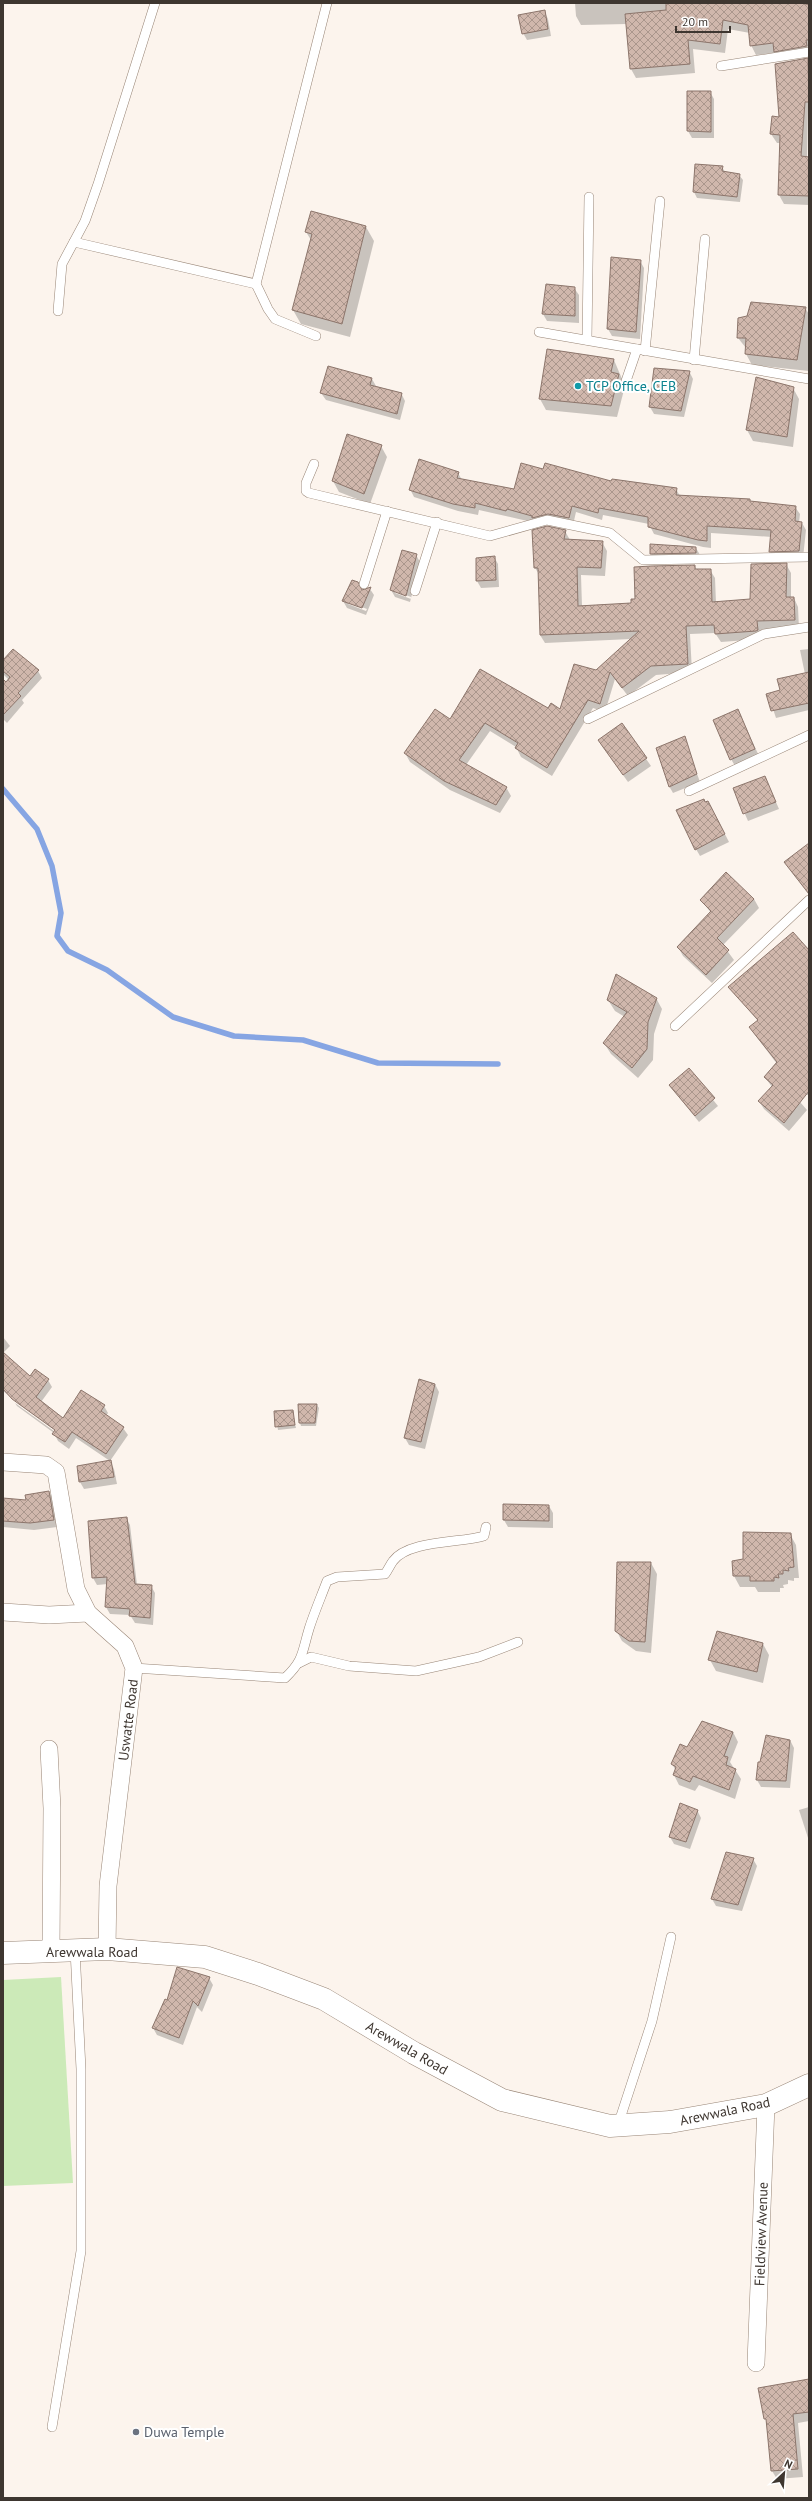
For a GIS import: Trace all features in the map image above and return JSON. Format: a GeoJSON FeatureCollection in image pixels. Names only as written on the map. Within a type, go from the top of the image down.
{"type":"FeatureCollection","features":[{"type":"Feature","properties":{"kind":"street","name":"Uswatte Road"},"geometry":{"type":"LineString","coordinates":[[3,1462],[46,1465],[56,1472],[76,1589],[88,1613],[125,1646],[134,1668],[108,1886],[107,1949]]}},
{"type":"Feature","properties":{"kind":"street"},"geometry":{"type":"LineString","coordinates":[[3,1612],[50,1615],[88,1613]]}},
{"type":"Feature","properties":{"kind":"street"},"geometry":{"type":"LineString","coordinates":[[49,1749],[52,1808],[51,1951]]}},
{"type":"Feature","properties":{"kind":"street","name":"Arewwala Road"},"geometry":{"type":"LineString","coordinates":[[3,1953],[107,1949],[205,1957],[258,1974],[324,1999],[414,2053],[502,2100],[610,2126],[670,2122],[766,2105],[809,2085]]}},
{"type":"Feature","properties":{"kind":"street","name":"Fieldview Avenue"},"geometry":{"type":"LineString","coordinates":[[756,2364],[766,2105]]}},
{"type":"Feature","properties":{"kind":"lane"},"geometry":{"type":"LineString","coordinates":[[58,311],[62,264],[85,221],[155,3]]}},
{"type":"Feature","properties":{"kind":"lane"},"geometry":{"type":"LineString","coordinates":[[316,336],[275,319],[268,309],[256,284],[327,3]]}},
{"type":"Feature","properties":{"kind":"lane"},"geometry":{"type":"LineString","coordinates":[[721,66],[809,52]]}},
{"type":"Feature","properties":{"kind":"lane"},"geometry":{"type":"LineString","coordinates":[[587,340],[589,197]]}},
{"type":"Feature","properties":{"kind":"lane"},"geometry":{"type":"LineString","coordinates":[[626,381],[641,350],[660,201]]}},
{"type":"Feature","properties":{"kind":"lane"},"geometry":{"type":"LineString","coordinates":[[694,360],[705,239]]}},
{"type":"Feature","properties":{"kind":"lane"},"geometry":{"type":"LineString","coordinates":[[74,242],[256,284]]}},
{"type":"Feature","properties":{"kind":"lane"},"geometry":{"type":"LineString","coordinates":[[539,332],[809,379]]}},
{"type":"Feature","properties":{"kind":"lane"},"geometry":{"type":"LineString","coordinates":[[314,464],[306,483],[306,491],[309,493],[490,536],[547,520],[610,533],[643,560],[809,557]]}},
{"type":"Feature","properties":{"kind":"lane"},"geometry":{"type":"LineString","coordinates":[[364,584],[387,511]]}},
{"type":"Feature","properties":{"kind":"lane"},"geometry":{"type":"LineString","coordinates":[[415,591],[436,522]]}},
{"type":"Feature","properties":{"kind":"lane"},"geometry":{"type":"LineString","coordinates":[[588,719],[764,634],[809,627]]}},
{"type":"Feature","properties":{"kind":"lane"},"geometry":{"type":"LineString","coordinates":[[689,791],[809,735]]}},
{"type":"Feature","properties":{"kind":"lane"},"geometry":{"type":"LineString","coordinates":[[675,1026],[809,900]]}},
{"type":"Feature","properties":{"kind":"lane"},"geometry":{"type":"LineString","coordinates":[[134,1668],[285,1678],[298,1664],[306,1648],[309,1630],[327,1581],[337,1577],[385,1574],[393,1559],[402,1554],[422,1545],[466,1541],[484,1536],[486,1527]]}},
{"type":"Feature","properties":{"kind":"lane"},"geometry":{"type":"LineString","coordinates":[[298,1664],[311,1657],[349,1666],[416,1670],[479,1657],[518,1642]]}},
{"type":"Feature","properties":{"kind":"lane"},"geometry":{"type":"LineString","coordinates":[[618,2126],[652,2021],[671,1937]]}},
{"type":"Feature","properties":{"kind":"lane"},"geometry":{"type":"LineString","coordinates":[[52,2427],[81,2251],[82,2069],[75,1950]]}},
{"type":"Feature","properties":{"kind":"green space"},"geometry":{"type":"Polygon","coordinates":[[[61,1977],[73,2183],[3,2186],[3,1980],[61,1977]]]}},
{"type":"Feature","properties":{"kind":"building"},"geometry":{"type":"Polygon","coordinates":[[[666,3],[802,3],[809,5],[809,40],[806,40],[807,46],[774,52],[773,43],[750,46],[748,25],[723,20],[720,44],[688,40],[690,64],[630,69],[625,14],[666,10],[666,3]]]}},
{"type":"Feature","properties":{"kind":"building"},"geometry":{"type":"Polygon","coordinates":[[[545,10],[548,29],[522,34],[518,15],[545,10]]]}},
{"type":"Feature","properties":{"kind":"building"},"geometry":{"type":"Polygon","coordinates":[[[808,58],[809,102],[805,102],[801,156],[809,157],[809,196],[778,195],[780,135],[770,134],[772,116],[779,117],[775,64],[808,58]]]}},
{"type":"Feature","properties":{"kind":"building"},"geometry":{"type":"Polygon","coordinates":[[[687,91],[711,91],[711,132],[687,131],[687,91]]]}},
{"type":"Feature","properties":{"kind":"building"},"geometry":{"type":"Polygon","coordinates":[[[695,164],[723,166],[722,171],[740,174],[737,197],[693,192],[695,164]]]}},
{"type":"Feature","properties":{"kind":"building"},"geometry":{"type":"Polygon","coordinates":[[[311,211],[366,226],[342,324],[292,310],[312,234],[305,232],[311,211]]]}},
{"type":"Feature","properties":{"kind":"building"},"geometry":{"type":"Polygon","coordinates":[[[611,257],[641,260],[636,332],[607,329],[611,257]]]}},
{"type":"Feature","properties":{"kind":"building"},"geometry":{"type":"Polygon","coordinates":[[[546,284],[575,287],[575,316],[542,314],[546,284]]]}},
{"type":"Feature","properties":{"kind":"building"},"geometry":{"type":"Polygon","coordinates":[[[751,302],[806,307],[797,360],[745,354],[746,338],[737,338],[738,318],[747,316],[751,302]]]}},
{"type":"Feature","properties":{"kind":"building","name":"TCP Office, CEB"},"geometry":{"type":"Polygon","coordinates":[[[547,349],[614,359],[611,372],[619,374],[611,406],[539,399],[547,349]]]}},
{"type":"Feature","properties":{"kind":"building"},"geometry":{"type":"Polygon","coordinates":[[[328,366],[372,378],[370,385],[402,393],[397,414],[320,393],[328,366]]]}},
{"type":"Feature","properties":{"kind":"building"},"geometry":{"type":"Polygon","coordinates":[[[654,368],[690,371],[681,411],[649,407],[654,368]]]}},
{"type":"Feature","properties":{"kind":"building"},"geometry":{"type":"Polygon","coordinates":[[[756,377],[794,387],[787,437],[746,430],[756,377]]]}},
{"type":"Feature","properties":{"kind":"building"},"geometry":{"type":"Polygon","coordinates":[[[347,434],[382,445],[364,494],[332,481],[347,434]]]}},
{"type":"Feature","properties":{"kind":"building"},"geometry":{"type":"Polygon","coordinates":[[[419,459],[459,472],[457,478],[514,489],[521,463],[543,469],[545,463],[611,481],[612,479],[677,488],[676,495],[750,499],[750,501],[796,506],[795,521],[802,522],[799,551],[769,552],[771,530],[707,526],[707,541],[648,527],[648,517],[599,508],[598,513],[572,506],[569,518],[548,514],[532,518],[532,516],[507,509],[506,511],[475,503],[475,508],[453,504],[409,490],[419,459]]]}},
{"type":"Feature","properties":{"kind":"building"},"geometry":{"type":"Polygon","coordinates":[[[547,526],[566,530],[564,539],[603,541],[601,568],[577,567],[578,606],[631,603],[631,599],[635,599],[634,567],[651,566],[695,565],[695,569],[711,569],[712,602],[750,599],[751,564],[787,563],[786,597],[794,597],[795,620],[757,621],[758,630],[756,631],[715,634],[714,625],[686,626],[688,664],[651,666],[622,688],[610,672],[600,704],[588,700],[547,768],[515,748],[518,743],[485,723],[459,760],[507,787],[496,805],[444,781],[404,753],[435,709],[450,719],[480,669],[548,708],[551,703],[560,709],[574,664],[596,670],[639,631],[540,635],[538,568],[534,568],[532,530],[547,526]]]}},
{"type":"Feature","properties":{"kind":"building"},"geometry":{"type":"Polygon","coordinates":[[[650,544],[696,547],[696,553],[650,554],[650,544]]]}},
{"type":"Feature","properties":{"kind":"building"},"geometry":{"type":"Polygon","coordinates":[[[402,550],[417,554],[406,596],[390,590],[402,550]]]}},
{"type":"Feature","properties":{"kind":"building"},"geometry":{"type":"Polygon","coordinates":[[[495,556],[496,580],[476,581],[476,558],[495,556]]]}},
{"type":"Feature","properties":{"kind":"building"},"geometry":{"type":"Polygon","coordinates":[[[352,580],[358,582],[362,590],[371,587],[362,608],[342,601],[352,580]]]}},
{"type":"Feature","properties":{"kind":"building"},"geometry":{"type":"Polygon","coordinates":[[[13,649],[39,670],[18,693],[21,696],[3,715],[3,679],[6,682],[10,677],[3,671],[3,660],[13,649]]]}},
{"type":"Feature","properties":{"kind":"building"},"geometry":{"type":"Polygon","coordinates":[[[809,672],[809,703],[771,711],[766,694],[780,690],[777,679],[809,672]]]}},
{"type":"Feature","properties":{"kind":"building"},"geometry":{"type":"Polygon","coordinates":[[[738,709],[755,749],[730,760],[713,720],[738,709]]]}},
{"type":"Feature","properties":{"kind":"building"},"geometry":{"type":"Polygon","coordinates":[[[622,723],[647,758],[623,775],[598,740],[622,723]]]}},
{"type":"Feature","properties":{"kind":"building"},"geometry":{"type":"Polygon","coordinates":[[[685,736],[697,774],[669,787],[656,748],[685,736]]]}},
{"type":"Feature","properties":{"kind":"building"},"geometry":{"type":"Polygon","coordinates":[[[765,776],[776,802],[743,814],[733,788],[765,776]]]}},
{"type":"Feature","properties":{"kind":"building"},"geometry":{"type":"Polygon","coordinates":[[[704,799],[705,802],[708,801],[725,834],[695,850],[676,810],[704,799]]]}},
{"type":"Feature","properties":{"kind":"building"},"geometry":{"type":"Polygon","coordinates":[[[809,843],[809,894],[784,862],[809,843]]]}},
{"type":"Feature","properties":{"kind":"building"},"geometry":{"type":"Polygon","coordinates":[[[726,872],[754,899],[717,938],[729,950],[706,975],[677,947],[711,911],[700,900],[726,872]]]}},
{"type":"Feature","properties":{"kind":"building"},"geometry":{"type":"Polygon","coordinates":[[[793,932],[809,950],[809,1091],[784,1123],[758,1101],[773,1085],[764,1077],[777,1062],[749,1027],[758,1020],[728,987],[793,932]]]}},
{"type":"Feature","properties":{"kind":"building"},"geometry":{"type":"Polygon","coordinates":[[[616,974],[657,998],[648,1022],[647,1049],[632,1068],[603,1043],[627,1012],[607,1000],[616,974]]]}},
{"type":"Feature","properties":{"kind":"building"},"geometry":{"type":"Polygon","coordinates":[[[689,1068],[715,1098],[695,1116],[669,1085],[689,1068]]]}},
{"type":"Feature","properties":{"kind":"building"},"geometry":{"type":"Polygon","coordinates":[[[3,1352],[30,1376],[35,1369],[49,1379],[36,1397],[63,1418],[81,1390],[105,1405],[101,1411],[124,1427],[106,1454],[72,1432],[65,1442],[52,1434],[55,1430],[12,1399],[3,1389],[3,1352]]]}},
{"type":"Feature","properties":{"kind":"building"},"geometry":{"type":"Polygon","coordinates":[[[419,1379],[435,1384],[421,1442],[404,1438],[419,1379]]]}},
{"type":"Feature","properties":{"kind":"building"},"geometry":{"type":"Polygon","coordinates":[[[298,1404],[317,1404],[315,1423],[299,1423],[298,1404]]]}},
{"type":"Feature","properties":{"kind":"building"},"geometry":{"type":"Polygon","coordinates":[[[293,1410],[295,1425],[275,1427],[274,1411],[293,1410]]]}},
{"type":"Feature","properties":{"kind":"building"},"geometry":{"type":"Polygon","coordinates":[[[111,1460],[114,1477],[79,1482],[77,1466],[111,1460]]]}},
{"type":"Feature","properties":{"kind":"building"},"geometry":{"type":"Polygon","coordinates":[[[49,1491],[54,1520],[30,1523],[3,1521],[3,1498],[26,1500],[25,1495],[49,1491]]]}},
{"type":"Feature","properties":{"kind":"building"},"geometry":{"type":"Polygon","coordinates":[[[503,1504],[549,1505],[549,1521],[503,1520],[503,1504]]]}},
{"type":"Feature","properties":{"kind":"building"},"geometry":{"type":"Polygon","coordinates":[[[127,1517],[135,1584],[152,1585],[150,1618],[129,1616],[130,1609],[105,1607],[107,1577],[92,1578],[88,1521],[127,1517]]]}},
{"type":"Feature","properties":{"kind":"building"},"geometry":{"type":"Polygon","coordinates":[[[743,1532],[791,1533],[794,1567],[788,1568],[789,1571],[783,1570],[783,1574],[778,1574],[779,1578],[774,1577],[774,1581],[750,1581],[750,1576],[733,1576],[732,1561],[743,1559],[743,1532]]]}},
{"type":"Feature","properties":{"kind":"building"},"geometry":{"type":"Polygon","coordinates":[[[617,1562],[651,1562],[645,1642],[629,1641],[615,1631],[617,1562]]]}},
{"type":"Feature","properties":{"kind":"building"},"geometry":{"type":"Polygon","coordinates":[[[717,1631],[763,1643],[757,1672],[708,1660],[717,1631]]]}},
{"type":"Feature","properties":{"kind":"building"},"geometry":{"type":"Polygon","coordinates":[[[702,1721],[733,1732],[724,1756],[728,1757],[726,1765],[736,1769],[729,1790],[693,1776],[690,1782],[673,1775],[676,1767],[671,1764],[680,1744],[687,1747],[702,1721]]]}},
{"type":"Feature","properties":{"kind":"building"},"geometry":{"type":"Polygon","coordinates":[[[766,1735],[790,1740],[786,1781],[756,1780],[758,1762],[760,1762],[766,1735]]]}},
{"type":"Feature","properties":{"kind":"building"},"geometry":{"type":"Polygon","coordinates":[[[680,1803],[698,1810],[686,1842],[669,1837],[680,1803]]]}},
{"type":"Feature","properties":{"kind":"building"},"geometry":{"type":"Polygon","coordinates":[[[726,1852],[754,1858],[738,1905],[711,1899],[726,1852]]]}},
{"type":"Feature","properties":{"kind":"building"},"geometry":{"type":"Polygon","coordinates":[[[177,1967],[210,1977],[198,2006],[193,2001],[179,2038],[152,2028],[165,1999],[167,2000],[177,1967]]]}},
{"type":"Feature","properties":{"kind":"building"},"geometry":{"type":"Polygon","coordinates":[[[809,2379],[809,2412],[793,2414],[798,2469],[771,2471],[766,2419],[764,2419],[758,2388],[809,2379]]]}},
{"type":"Feature","properties":{"kind":"waterway"},"geometry":{"type":"LineString","coordinates":[[3,789],[37,829],[52,866],[61,913],[57,936],[68,951],[107,970],[173,1017],[234,1036],[303,1040],[378,1063],[498,1064]]}},
{"type":"Feature","properties":{"kind":"place","name":"TCP Office, CEB"},"geometry":{"type":"Point","coordinates":[578,386]}},
{"type":"Feature","properties":{"kind":"place","name":"Duwa Temple"},"geometry":{"type":"Point","coordinates":[136,2432]}}]}
